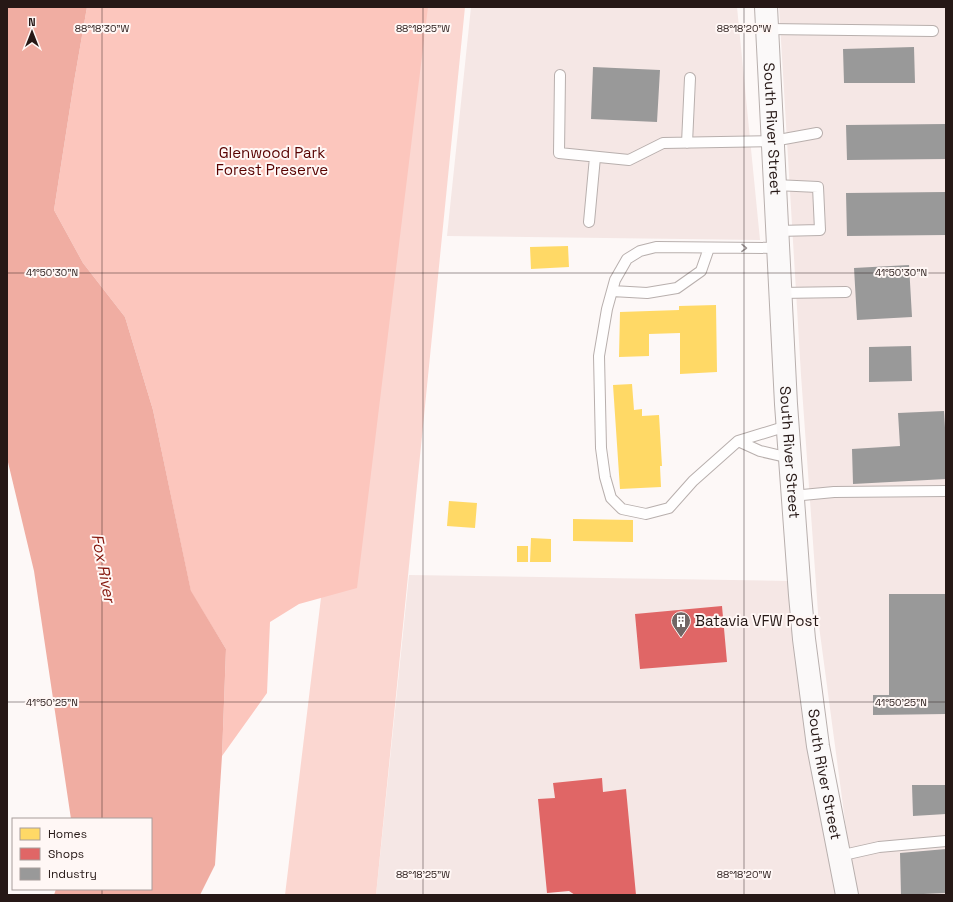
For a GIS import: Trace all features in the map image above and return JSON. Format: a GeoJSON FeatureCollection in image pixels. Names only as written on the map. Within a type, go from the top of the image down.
{"type":"FeatureCollection","features":[{"type":"Feature","properties":{"kind":"main road","name":"South River Street"},"geometry":{"type":"LineString","coordinates":[[766,7],[780,293],[792,496],[804,639],[818,746],[847,895]]}},
{"type":"Feature","properties":{"kind":"lane"},"geometry":{"type":"LineString","coordinates":[[767,29],[933,31]]}},
{"type":"Feature","properties":{"kind":"lane"},"geometry":{"type":"LineString","coordinates":[[560,75],[559,153],[629,160],[663,143],[773,141],[817,133]]}},
{"type":"Feature","properties":{"kind":"lane"},"geometry":{"type":"LineString","coordinates":[[687,143],[690,78]]}},
{"type":"Feature","properties":{"kind":"lane"},"geometry":{"type":"LineString","coordinates":[[589,222],[595,157]]}},
{"type":"Feature","properties":{"kind":"lane"},"geometry":{"type":"LineString","coordinates":[[775,185],[818,187],[820,230],[778,240],[709,248],[656,247],[640,251],[627,258],[615,280],[607,309],[599,356],[601,448],[605,477],[611,498],[622,509],[646,514],[669,508],[693,481],[738,441],[788,426]]}},
{"type":"Feature","properties":{"kind":"lane"},"geometry":{"type":"LineString","coordinates":[[612,291],[647,293],[677,288],[701,271],[709,248]]}},
{"type":"Feature","properties":{"kind":"lane"},"geometry":{"type":"LineString","coordinates":[[780,293],[846,292]]}},
{"type":"Feature","properties":{"kind":"lane"},"geometry":{"type":"LineString","coordinates":[[738,441],[760,451],[790,458]]}},
{"type":"Feature","properties":{"kind":"lane"},"geometry":{"type":"LineString","coordinates":[[792,496],[834,492],[946,491]]}},
{"type":"Feature","properties":{"kind":"lane"},"geometry":{"type":"LineString","coordinates":[[839,856],[879,847],[946,841]]}},
{"type":"Feature","properties":{"kind":"shaded area"},"geometry":{"type":"Polygon","coordinates":[[[471,7],[737,7],[760,240],[447,236],[471,7]]]}},
{"type":"Feature","properties":{"kind":"shaded area"},"geometry":{"type":"Polygon","coordinates":[[[779,7],[946,7],[946,895],[859,895],[850,858],[819,626],[801,375],[779,7]]]}},
{"type":"Feature","properties":{"kind":"shaded area"},"geometry":{"type":"Polygon","coordinates":[[[409,575],[790,581],[840,895],[376,895],[409,575]]]}},
{"type":"Feature","properties":{"kind":"green space","name":"Glenwood Park Forest Preserve"},"geometry":{"type":"Polygon","coordinates":[[[87,7],[428,7],[357,588],[299,604],[270,622],[267,693],[222,756],[226,649],[191,592],[153,410],[125,317],[83,263],[54,210],[87,7]]]}},
{"type":"Feature","properties":{"kind":"green space","name":"Glenwood Park Forest Preserve"},"geometry":{"type":"Polygon","coordinates":[[[92,7],[465,7],[376,895],[285,895],[355,317],[92,7]]]}},
{"type":"Feature","properties":{"kind":"water","name":"Fox River"},"geometry":{"type":"Polygon","coordinates":[[[7,7],[87,7],[54,210],[83,263],[125,317],[153,410],[191,591],[226,649],[222,756],[215,865],[200,895],[54,895],[56,890],[152,890],[152,818],[71,818],[34,571],[7,458],[7,7]]]}},
{"type":"Feature","properties":{"kind":"building: Homes"},"geometry":{"type":"Polygon","coordinates":[[[568,246],[569,267],[531,269],[530,247],[568,246]]]}},
{"type":"Feature","properties":{"kind":"building: Homes"},"geometry":{"type":"Polygon","coordinates":[[[716,305],[717,372],[680,374],[680,333],[649,334],[649,356],[619,357],[620,312],[679,310],[679,306],[716,305]]]}},
{"type":"Feature","properties":{"kind":"building: Homes"},"geometry":{"type":"Polygon","coordinates":[[[632,384],[634,410],[642,409],[642,416],[659,415],[662,466],[660,466],[661,487],[620,489],[613,385],[632,384]]]}},
{"type":"Feature","properties":{"kind":"building: Homes"},"geometry":{"type":"Polygon","coordinates":[[[449,501],[477,503],[475,528],[447,526],[449,501]]]}},
{"type":"Feature","properties":{"kind":"building: Homes"},"geometry":{"type":"Polygon","coordinates":[[[573,519],[633,520],[633,542],[573,541],[573,519]]]}},
{"type":"Feature","properties":{"kind":"building: Homes"},"geometry":{"type":"Polygon","coordinates":[[[531,538],[551,539],[551,562],[530,562],[531,538]]]}},
{"type":"Feature","properties":{"kind":"building: Homes"},"geometry":{"type":"Polygon","coordinates":[[[517,546],[528,546],[528,562],[517,562],[517,546]]]}},
{"type":"Feature","properties":{"kind":"building: Shops","name":"Batavia VFW Post"},"geometry":{"type":"Polygon","coordinates":[[[722,606],[727,662],[640,669],[635,614],[722,606]]]}},
{"type":"Feature","properties":{"kind":"building: Shops"},"geometry":{"type":"Polygon","coordinates":[[[602,778],[603,792],[626,789],[636,895],[575,895],[569,891],[547,893],[538,799],[555,798],[553,783],[602,778]]]}},
{"type":"Feature","properties":{"kind":"building: Industry"},"geometry":{"type":"Polygon","coordinates":[[[914,47],[915,83],[844,83],[843,49],[914,47]]]}},
{"type":"Feature","properties":{"kind":"building: Industry"},"geometry":{"type":"Polygon","coordinates":[[[593,67],[660,70],[657,122],[591,119],[593,67]]]}},
{"type":"Feature","properties":{"kind":"building: Industry"},"geometry":{"type":"Polygon","coordinates":[[[946,124],[946,159],[847,160],[846,125],[946,124]]]}},
{"type":"Feature","properties":{"kind":"building: Industry"},"geometry":{"type":"Polygon","coordinates":[[[946,192],[946,235],[847,236],[846,193],[946,192]]]}},
{"type":"Feature","properties":{"kind":"building: Industry"},"geometry":{"type":"Polygon","coordinates":[[[909,265],[912,317],[857,320],[854,268],[909,265]]]}},
{"type":"Feature","properties":{"kind":"building: Industry"},"geometry":{"type":"Polygon","coordinates":[[[911,346],[912,381],[869,382],[869,347],[911,346]]]}},
{"type":"Feature","properties":{"kind":"building: Industry"},"geometry":{"type":"Polygon","coordinates":[[[944,411],[946,479],[853,484],[852,449],[900,446],[898,413],[944,411]]]}},
{"type":"Feature","properties":{"kind":"building: Industry"},"geometry":{"type":"Polygon","coordinates":[[[889,594],[946,594],[946,714],[873,715],[873,695],[889,695],[889,594]]]}},
{"type":"Feature","properties":{"kind":"building: Industry"},"geometry":{"type":"Polygon","coordinates":[[[912,785],[946,785],[946,814],[913,816],[912,785]]]}},
{"type":"Feature","properties":{"kind":"building: Industry"},"geometry":{"type":"Polygon","coordinates":[[[946,849],[946,893],[901,895],[900,853],[946,849]]]}},
{"type":"Feature","properties":{"kind":"place","name":"Batavia VFW Post"},"geometry":{"type":"Point","coordinates":[681,638]}}]}
